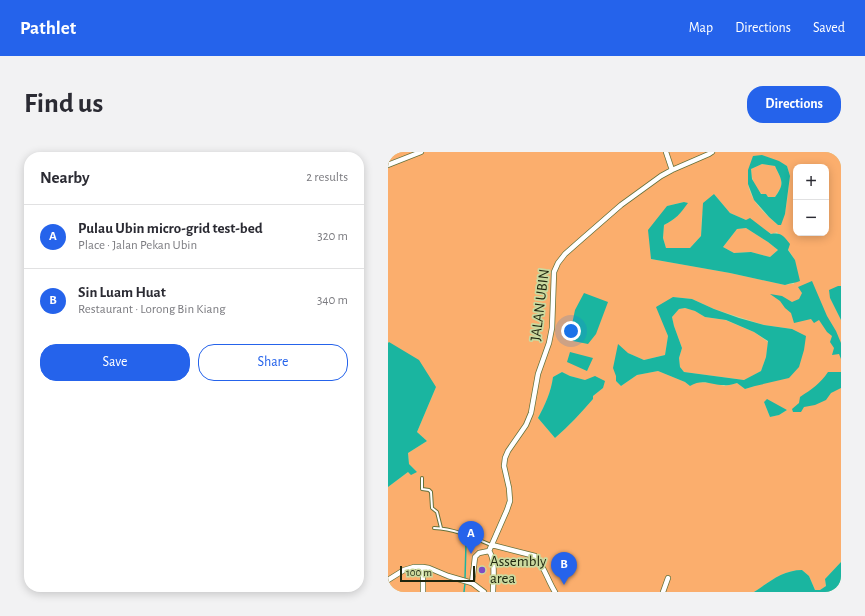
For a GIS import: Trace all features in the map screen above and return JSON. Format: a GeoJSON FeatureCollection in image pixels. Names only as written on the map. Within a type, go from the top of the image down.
{"type":"FeatureCollection","features":[{"type":"Feature","properties":{"kind":"street"},"geometry":{"type":"LineString","coordinates":[[388,165],[421,152]]}},
{"type":"Feature","properties":{"kind":"street"},"geometry":{"type":"LineString","coordinates":[[666,152],[672,170]]}},
{"type":"Feature","properties":{"kind":"street","name":"JALAN UBIN"},"geometry":{"type":"LineString","coordinates":[[489,551],[510,501],[509,488],[504,466],[505,458],[508,450],[526,425],[531,413],[538,374],[550,342],[554,272],[558,262],[565,254],[621,205],[660,176],[712,152]]}},
{"type":"Feature","properties":{"kind":"street"},"geometry":{"type":"LineString","coordinates":[[492,545],[535,556],[540,561],[555,592]]}},
{"type":"Feature","properties":{"kind":"street"},"geometry":{"type":"LineString","coordinates":[[472,583],[475,558],[479,553],[489,551],[492,554],[493,562],[493,592]]}},
{"type":"Feature","properties":{"kind":"street"},"geometry":{"type":"LineString","coordinates":[[388,580],[404,570],[414,567],[423,567],[472,583],[484,592]]}},
{"type":"Feature","properties":{"kind":"street"},"geometry":{"type":"LineString","coordinates":[[423,567],[423,592]]}},
{"type":"Feature","properties":{"kind":"street"},"geometry":{"type":"LineString","coordinates":[[663,592],[668,578]]}},
{"type":"Feature","properties":{"kind":"lane"},"geometry":{"type":"LineString","coordinates":[[422,478],[422,489],[429,490],[431,492],[432,508],[437,512],[441,528]]}},
{"type":"Feature","properties":{"kind":"lane"},"geometry":{"type":"LineString","coordinates":[[434,528],[447,529],[492,545]]}},
{"type":"Feature","properties":{"kind":"shaded area"},"geometry":{"type":"Polygon","coordinates":[[[388,152],[841,152],[841,286],[838,286],[830,298],[841,320],[841,562],[825,579],[826,586],[820,590],[815,590],[809,576],[802,570],[782,574],[754,592],[388,592],[388,487],[408,472],[417,472],[409,464],[408,453],[427,441],[417,432],[436,387],[389,342],[388,343],[388,152]],[[762,155],[748,170],[749,190],[763,212],[778,225],[785,214],[790,176],[787,166],[762,155]],[[714,194],[702,214],[701,236],[690,248],[666,248],[663,238],[664,225],[672,221],[687,203],[684,202],[667,206],[651,259],[730,273],[785,285],[794,284],[795,260],[777,232],[772,234],[730,213],[714,194]],[[673,297],[663,322],[668,336],[665,355],[644,360],[628,353],[616,376],[616,381],[621,386],[637,375],[658,371],[685,382],[690,386],[695,382],[725,386],[737,383],[745,389],[755,386],[792,329],[764,325],[714,309],[692,299],[673,297]],[[562,372],[553,377],[551,388],[538,418],[555,438],[584,409],[593,399],[593,396],[603,388],[562,372]],[[764,402],[770,417],[779,415],[787,410],[764,402]]]}},
{"type":"Feature","properties":{"kind":"shaded area"},"geometry":{"type":"Polygon","coordinates":[[[762,164],[775,166],[781,179],[781,187],[775,197],[769,197],[760,193],[753,180],[751,169],[762,164]]]}},
{"type":"Feature","properties":{"kind":"shaded area"},"geometry":{"type":"Polygon","coordinates":[[[746,228],[778,250],[770,257],[751,252],[734,253],[723,247],[737,229],[746,228]]]}},
{"type":"Feature","properties":{"kind":"shaded area"},"geometry":{"type":"Polygon","coordinates":[[[685,308],[695,311],[705,317],[725,320],[754,332],[768,342],[766,357],[761,371],[745,380],[684,372],[680,367],[679,358],[682,348],[672,317],[679,309],[685,308]]]}},
{"type":"Feature","properties":{"kind":"water"},"geometry":{"type":"Polygon","coordinates":[[[762,155],[779,161],[787,166],[790,176],[785,214],[781,225],[778,225],[769,217],[754,200],[748,184],[748,170],[753,156],[762,155]],[[762,164],[751,169],[752,179],[761,194],[766,194],[768,197],[775,197],[781,185],[781,179],[775,166],[762,164]]]}},
{"type":"Feature","properties":{"kind":"water"},"geometry":{"type":"Polygon","coordinates":[[[714,194],[730,213],[746,220],[750,218],[771,234],[778,234],[786,239],[790,244],[788,250],[795,260],[800,281],[785,285],[730,273],[651,259],[648,230],[667,206],[684,202],[688,203],[678,216],[664,225],[663,238],[666,248],[690,248],[701,236],[703,203],[714,194]],[[746,228],[737,229],[723,247],[734,253],[751,252],[770,257],[778,250],[746,228]]]}},
{"type":"Feature","properties":{"kind":"water"},"geometry":{"type":"Polygon","coordinates":[[[812,281],[827,316],[841,343],[841,359],[839,354],[832,355],[834,348],[830,342],[832,336],[827,332],[819,320],[814,323],[811,319],[794,323],[791,313],[780,301],[770,294],[782,296],[792,302],[799,299],[802,293],[798,287],[812,281]]]}},
{"type":"Feature","properties":{"kind":"water"},"geometry":{"type":"Polygon","coordinates":[[[841,286],[841,320],[830,298],[829,290],[841,286]]]}},
{"type":"Feature","properties":{"kind":"water"},"geometry":{"type":"Polygon","coordinates":[[[584,293],[608,302],[596,334],[588,344],[573,341],[571,329],[575,310],[584,293]]]}},
{"type":"Feature","properties":{"kind":"water"},"geometry":{"type":"Polygon","coordinates":[[[673,297],[692,299],[739,318],[764,325],[792,329],[806,336],[799,367],[789,378],[745,389],[737,383],[730,385],[719,385],[699,382],[690,386],[685,382],[658,371],[637,375],[621,386],[616,381],[613,368],[618,344],[628,353],[644,360],[665,355],[668,336],[656,307],[673,297]],[[685,308],[679,309],[672,317],[682,348],[679,358],[680,367],[684,372],[744,380],[761,371],[766,357],[768,341],[754,332],[726,320],[705,317],[695,311],[685,308]]]}},
{"type":"Feature","properties":{"kind":"water"},"geometry":{"type":"Polygon","coordinates":[[[389,342],[419,360],[436,387],[417,432],[427,441],[408,453],[409,464],[417,472],[411,475],[408,472],[388,487],[388,343],[389,342]]]}},
{"type":"Feature","properties":{"kind":"water"},"geometry":{"type":"Polygon","coordinates":[[[570,352],[593,358],[587,371],[567,362],[570,352]]]}},
{"type":"Feature","properties":{"kind":"water"},"geometry":{"type":"Polygon","coordinates":[[[562,372],[585,380],[595,376],[605,381],[603,388],[593,396],[593,399],[584,409],[555,438],[538,418],[551,388],[553,377],[562,372]]]}},
{"type":"Feature","properties":{"kind":"water"},"geometry":{"type":"Polygon","coordinates":[[[828,372],[841,372],[841,388],[831,393],[826,400],[815,405],[804,407],[801,412],[793,412],[792,409],[799,403],[800,397],[819,383],[828,372]]]}},
{"type":"Feature","properties":{"kind":"water"},"geometry":{"type":"Polygon","coordinates":[[[767,399],[787,410],[779,415],[770,417],[764,402],[767,399]]]}},
{"type":"Feature","properties":{"kind":"water"},"geometry":{"type":"Polygon","coordinates":[[[841,562],[841,592],[754,592],[782,574],[802,570],[809,576],[815,590],[820,590],[826,586],[825,579],[841,562]]]}},
{"type":"Feature","properties":{"kind":"waterway"},"geometry":{"type":"LineString","coordinates":[[465,579],[466,543]]}},
{"type":"Feature","properties":{"kind":"waterway"},"geometry":{"type":"LineString","coordinates":[[464,592],[465,583]]}},
{"type":"Feature","properties":{"kind":"place","name":"Pulau Ubin micro-grid test-bed"},"geometry":{"type":"Point","coordinates":[471,554]}},
{"type":"Feature","properties":{"kind":"place","name":"Assembly area"},"geometry":{"type":"Point","coordinates":[482,570]}},
{"type":"Feature","properties":{"kind":"place","name":"Sin Luam Huat"},"geometry":{"type":"Point","coordinates":[564,585]}}]}
